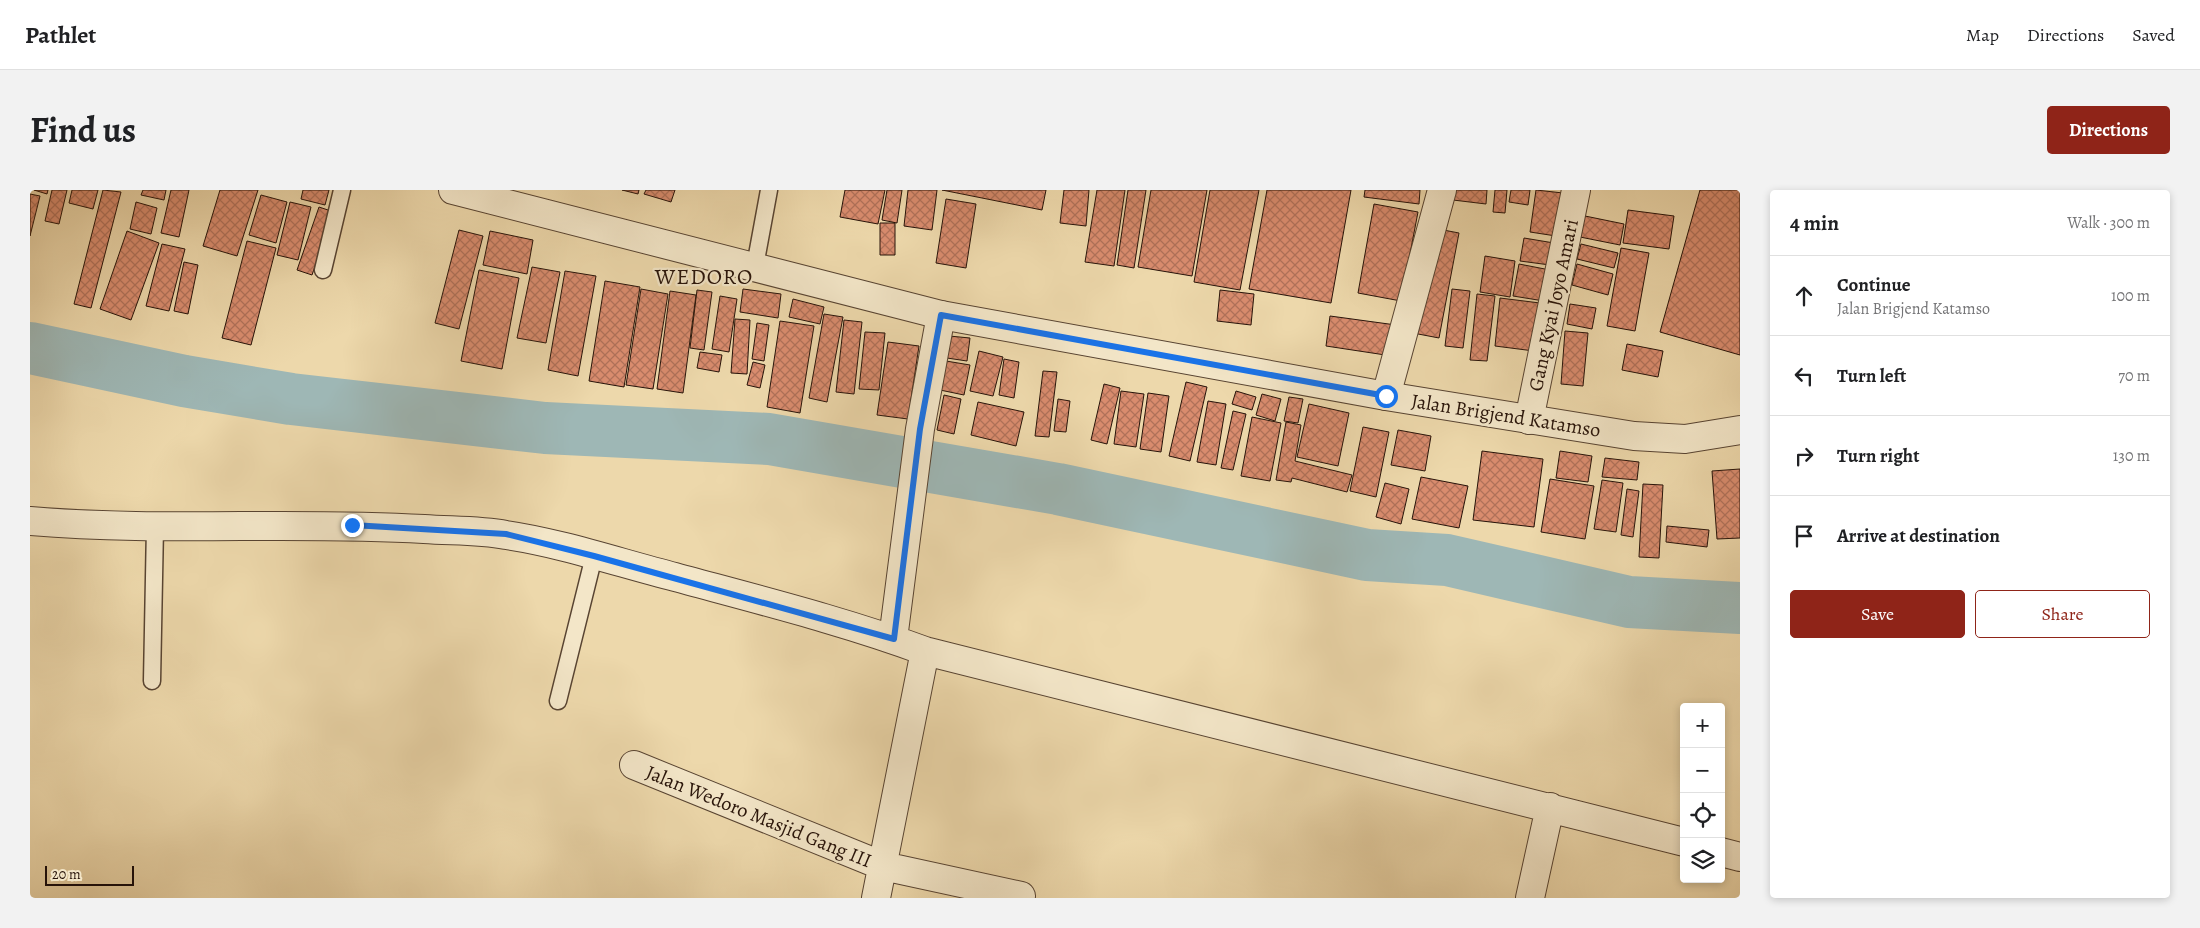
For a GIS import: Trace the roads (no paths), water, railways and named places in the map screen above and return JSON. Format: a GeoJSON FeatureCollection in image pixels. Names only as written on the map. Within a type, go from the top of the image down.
{"type":"FeatureCollection","features":[{"type":"Feature","properties":{"kind":"street","name":"Jalan Brigjend Katamso"},"geometry":{"type":"LineString","coordinates":[[453,190],[941,315],[1386,396],[1634,436],[1685,439],[1740,430]]}},
{"type":"Feature","properties":{"kind":"street"},"geometry":{"type":"LineString","coordinates":[[1386,396],[1442,190]]}},
{"type":"Feature","properties":{"kind":"street","name":"Gang Kyai Joyo Amari"},"geometry":{"type":"LineString","coordinates":[[1529,420],[1576,190]]}},
{"type":"Feature","properties":{"kind":"street"},"geometry":{"type":"LineString","coordinates":[[894,639],[920,429],[941,315]]}},
{"type":"Feature","properties":{"kind":"street"},"geometry":{"type":"LineString","coordinates":[[30,521],[78,525],[155,526],[352,525],[506,534],[594,556],[894,639],[925,651],[1680,841]]}},
{"type":"Feature","properties":{"kind":"street"},"geometry":{"type":"LineString","coordinates":[[876,898],[925,651]]}},
{"type":"Feature","properties":{"kind":"street","name":"Jalan Wedoro Masjid Gang III"},"geometry":{"type":"LineString","coordinates":[[634,765],[883,866],[1021,896]]}},
{"type":"Feature","properties":{"kind":"street"},"geometry":{"type":"LineString","coordinates":[[1530,898],[1550,807]]}},
{"type":"Feature","properties":{"kind":"street"},"geometry":{"type":"LineString","coordinates":[[1725,853],[1740,856]]}},
{"type":"Feature","properties":{"kind":"lane"},"geometry":{"type":"LineString","coordinates":[[323,270],[342,190]]}},
{"type":"Feature","properties":{"kind":"lane"},"geometry":{"type":"LineString","coordinates":[[755,266],[769,190]]}},
{"type":"Feature","properties":{"kind":"lane"},"geometry":{"type":"LineString","coordinates":[[152,681],[155,526]]}},
{"type":"Feature","properties":{"kind":"lane"},"geometry":{"type":"LineString","coordinates":[[558,701],[594,556]]}},
{"type":"Feature","properties":{"kind":"waterway"},"geometry":{"type":"LineString","coordinates":[[30,348],[184,381],[291,399],[545,428],[769,439],[1058,489],[1367,555],[1447,560],[1629,602],[1740,608]]}},
{"type":"Feature","properties":{"kind":"district","name":"WEDORO"},"geometry":{"type":"Point","coordinates":[704,276]}}]}
